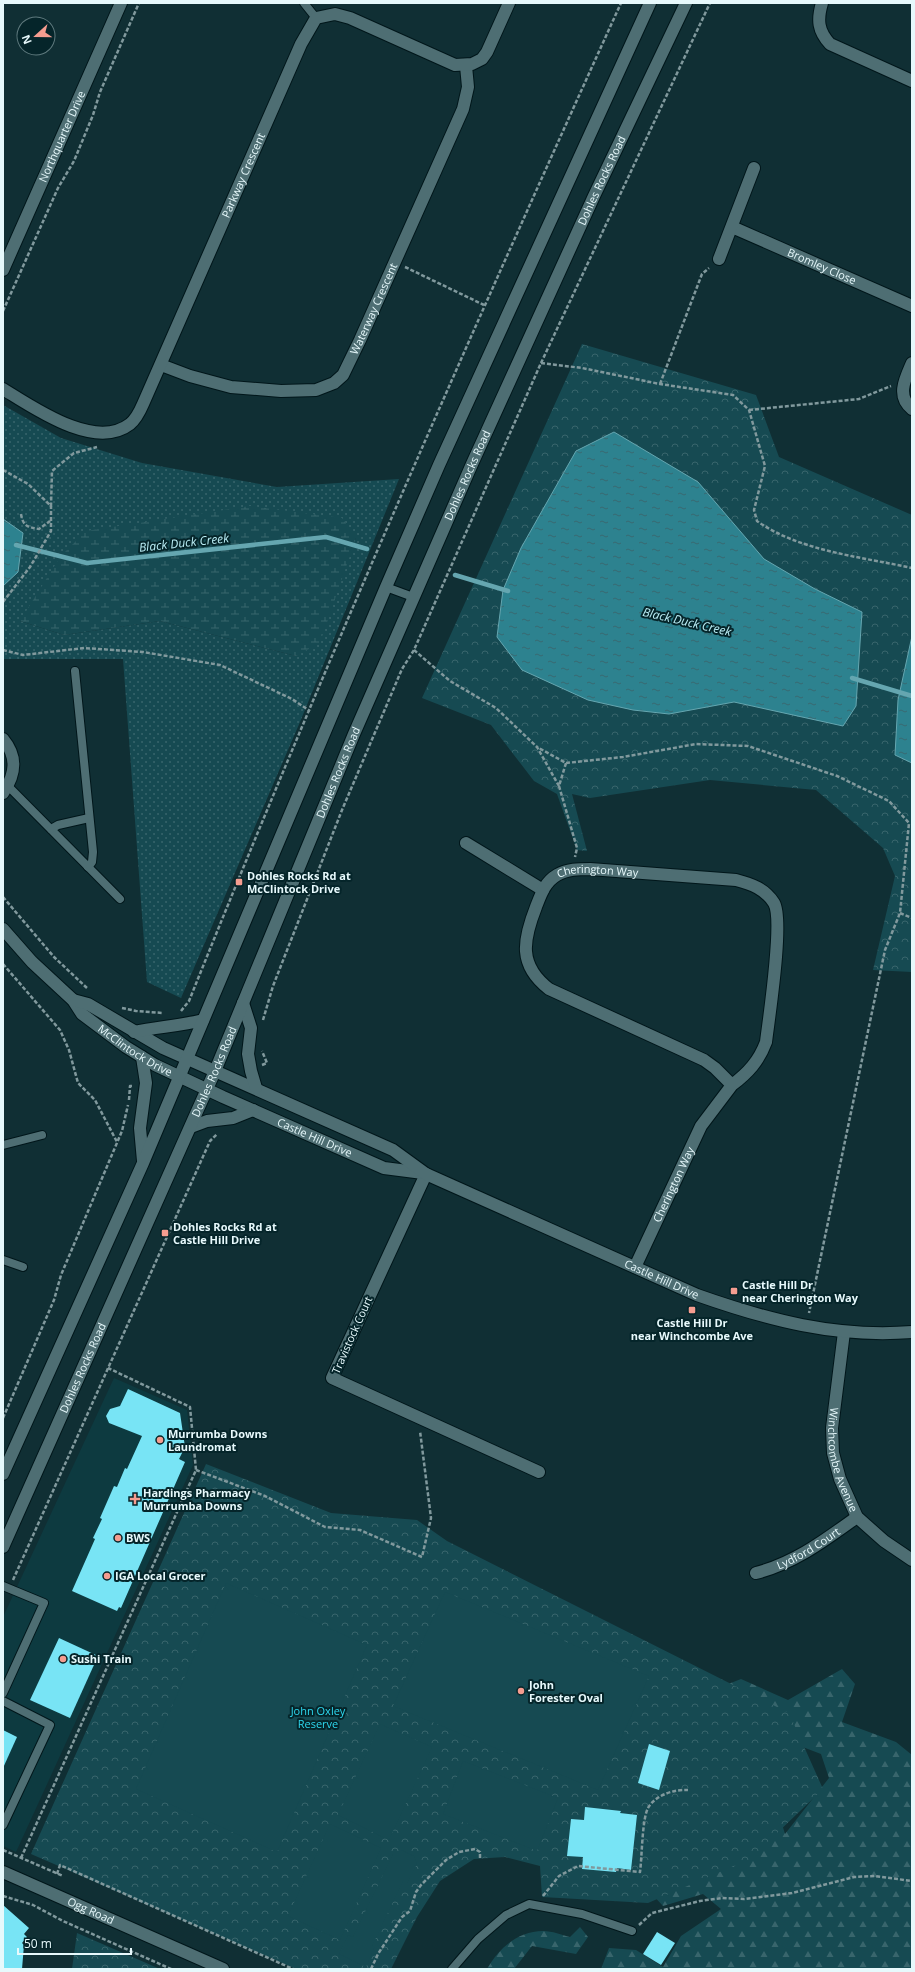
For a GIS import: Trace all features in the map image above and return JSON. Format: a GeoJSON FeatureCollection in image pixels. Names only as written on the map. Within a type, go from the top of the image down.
{"type":"FeatureCollection","features":[{"type":"Feature","properties":{"kind":"street","name":"Northquarter Drive"},"geometry":{"type":"LineString","coordinates":[[3,270],[121,3]]}},
{"type":"Feature","properties":{"kind":"street"},"geometry":{"type":"LineString","coordinates":[[316,18],[335,14],[350,18],[448,63],[466,66],[482,58],[487,52],[509,3]]}},
{"type":"Feature","properties":{"kind":"street"},"geometry":{"type":"LineString","coordinates":[[3,1474],[143,1163],[386,586],[442,458],[650,3]]}},
{"type":"Feature","properties":{"kind":"street","name":"Dohles Rocks Road"},"geometry":{"type":"LineString","coordinates":[[3,1546],[207,1090],[354,734],[413,598],[584,218],[686,3]]}},
{"type":"Feature","properties":{"kind":"street"},"geometry":{"type":"LineString","coordinates":[[822,3],[819,26],[823,36],[830,44],[912,81]]}},
{"type":"Feature","properties":{"kind":"street","name":"Parkway Crescent"},"geometry":{"type":"LineString","coordinates":[[3,389],[27,404],[76,428],[92,433],[114,432],[131,424],[138,415],[161,365],[301,44],[316,18]]}},
{"type":"Feature","properties":{"kind":"street","name":"Waterway Crescent"},"geometry":{"type":"LineString","coordinates":[[161,365],[190,376],[231,387],[281,391],[316,390],[324,388],[343,375],[463,109],[468,87],[466,66]]}},
{"type":"Feature","properties":{"kind":"street"},"geometry":{"type":"LineString","coordinates":[[719,259],[754,168]]}},
{"type":"Feature","properties":{"kind":"street","name":"Bromley Close"},"geometry":{"type":"LineString","coordinates":[[732,227],[912,306]]}},
{"type":"Feature","properties":{"kind":"street"},"geometry":{"type":"LineString","coordinates":[[912,364],[904,381],[904,398],[912,409]]}},
{"type":"Feature","properties":{"kind":"street"},"geometry":{"type":"LineString","coordinates":[[3,739],[10,747],[15,760],[14,773],[6,790]]}},
{"type":"Feature","properties":{"kind":"street"},"geometry":{"type":"LineString","coordinates":[[466,843],[543,890]]}},
{"type":"Feature","properties":{"kind":"street","name":"Cherington Way"},"geometry":{"type":"LineString","coordinates":[[635,1267],[701,1126],[732,1085],[752,1068],[761,1056],[766,1042],[778,932],[775,905],[767,894],[754,885],[736,880],[590,869],[572,869],[558,874],[549,880],[543,890],[528,926],[525,941],[526,955],[529,966],[540,982],[549,989],[704,1060],[715,1068],[732,1085]]}},
{"type":"Feature","properties":{"kind":"street","name":"McClintock Drive"},"geometry":{"type":"LineString","coordinates":[[3,929],[32,962],[73,1000],[82,1014],[142,1057],[207,1090]]}},
{"type":"Feature","properties":{"kind":"street","name":"McClintock Drive"},"geometry":{"type":"LineString","coordinates":[[73,1000],[88,1004],[163,1048],[215,1070]]}},
{"type":"Feature","properties":{"kind":"street"},"geometry":{"type":"LineString","coordinates":[[243,1003],[251,1028],[248,1054],[249,1065],[256,1088]]}},
{"type":"Feature","properties":{"kind":"street"},"geometry":{"type":"LineString","coordinates":[[134,1032],[203,1020]]}},
{"type":"Feature","properties":{"kind":"street"},"geometry":{"type":"LineString","coordinates":[[142,1057],[146,1083],[140,1128],[143,1163]]}},
{"type":"Feature","properties":{"kind":"street","name":"Castle Hill Drive"},"geometry":{"type":"LineString","coordinates":[[215,1070],[392,1150],[426,1174],[697,1295],[740,1310],[807,1326],[844,1332],[889,1334],[912,1332]]}},
{"type":"Feature","properties":{"kind":"street","name":"Castle Hill Drive"},"geometry":{"type":"LineString","coordinates":[[207,1090],[384,1168],[426,1174]]}},
{"type":"Feature","properties":{"kind":"street"},"geometry":{"type":"LineString","coordinates":[[191,1126],[206,1121],[233,1118],[253,1110]]}},
{"type":"Feature","properties":{"kind":"street","name":"Travistock Court"},"geometry":{"type":"LineString","coordinates":[[426,1174],[332,1378],[417,1415],[539,1472]]}},
{"type":"Feature","properties":{"kind":"street","name":"Winchcombe Avenue"},"geometry":{"type":"LineString","coordinates":[[844,1332],[832,1428],[833,1447],[840,1479],[857,1517],[884,1541],[912,1560]]}},
{"type":"Feature","properties":{"kind":"street","name":"Lydford Court"},"geometry":{"type":"LineString","coordinates":[[756,1573],[773,1569],[801,1556],[857,1517]]}},
{"type":"Feature","properties":{"kind":"street","name":"Ogg Road"},"geometry":{"type":"LineString","coordinates":[[3,1872],[223,1969]]}},
{"type":"Feature","properties":{"kind":"lane"},"geometry":{"type":"LineString","coordinates":[[304,3],[316,18]]}},
{"type":"Feature","properties":{"kind":"lane"},"geometry":{"type":"LineString","coordinates":[[386,586],[413,598]]}},
{"type":"Feature","properties":{"kind":"lane"},"geometry":{"type":"LineString","coordinates":[[75,671],[93,858],[88,867]]}},
{"type":"Feature","properties":{"kind":"lane"},"geometry":{"type":"LineString","coordinates":[[6,790],[51,829],[120,899]]}},
{"type":"Feature","properties":{"kind":"lane"},"geometry":{"type":"LineString","coordinates":[[51,829],[58,825],[89,818]]}},
{"type":"Feature","properties":{"kind":"lane"},"geometry":{"type":"LineString","coordinates":[[3,1145],[42,1135]]}},
{"type":"Feature","properties":{"kind":"lane"},"geometry":{"type":"LineString","coordinates":[[3,1260],[23,1267]]}},
{"type":"Feature","properties":{"kind":"lane"},"geometry":{"type":"LineString","coordinates":[[3,1693],[44,1603],[6,1588]]}},
{"type":"Feature","properties":{"kind":"lane"},"geometry":{"type":"LineString","coordinates":[[3,1701],[50,1724],[3,1825]]}},
{"type":"Feature","properties":{"kind":"lane"},"geometry":{"type":"LineString","coordinates":[[452,1969],[478,1939],[506,1915],[529,1904],[582,1914],[632,1931]]}},
{"type":"Feature","properties":{"kind":"path"},"geometry":{"type":"LineString","coordinates":[[3,311],[58,188],[74,161],[93,115],[100,92],[139,3]]}},
{"type":"Feature","properties":{"kind":"path"},"geometry":{"type":"LineString","coordinates":[[176,1013],[184,1008],[189,1001],[246,860],[484,305],[621,3]]}},
{"type":"Feature","properties":{"kind":"path"},"geometry":{"type":"LineString","coordinates":[[262,1026],[273,986],[342,810],[399,676],[414,650],[542,363],[710,3]]}},
{"type":"Feature","properties":{"kind":"path"},"geometry":{"type":"LineString","coordinates":[[660,384],[702,274],[719,259]]}},
{"type":"Feature","properties":{"kind":"path"},"geometry":{"type":"LineString","coordinates":[[394,261],[484,305]]}},
{"type":"Feature","properties":{"kind":"path"},"geometry":{"type":"LineString","coordinates":[[542,363],[582,368],[660,384],[733,395],[749,410],[765,466],[754,510],[757,521],[771,531],[813,546],[912,568]]}},
{"type":"Feature","properties":{"kind":"path"},"geometry":{"type":"LineString","coordinates":[[749,410],[859,399],[904,381]]}},
{"type":"Feature","properties":{"kind":"path"},"geometry":{"type":"LineString","coordinates":[[3,602],[30,567],[50,531],[52,471],[74,453],[101,445]]}},
{"type":"Feature","properties":{"kind":"path"},"geometry":{"type":"LineString","coordinates":[[3,470],[28,484],[51,506]]}},
{"type":"Feature","properties":{"kind":"path"},"geometry":{"type":"LineString","coordinates":[[21,514],[23,523],[27,527],[38,529],[51,521]]}},
{"type":"Feature","properties":{"kind":"path"},"geometry":{"type":"LineString","coordinates":[[3,650],[23,655],[84,648],[143,652],[220,665],[292,699],[310,711]]}},
{"type":"Feature","properties":{"kind":"path"},"geometry":{"type":"LineString","coordinates":[[414,650],[450,681],[496,708],[538,747],[566,763],[623,757],[696,744],[748,746],[837,776],[889,801],[909,823],[900,913],[885,950],[807,1326]]}},
{"type":"Feature","properties":{"kind":"path"},"geometry":{"type":"LineString","coordinates":[[538,747],[559,786],[577,848],[572,869]]}},
{"type":"Feature","properties":{"kind":"path"},"geometry":{"type":"LineString","coordinates":[[559,786],[566,763]]}},
{"type":"Feature","properties":{"kind":"path"},"geometry":{"type":"LineString","coordinates":[[3,897],[54,957],[94,994]]}},
{"type":"Feature","properties":{"kind":"path"},"geometry":{"type":"LineString","coordinates":[[900,913],[912,918]]}},
{"type":"Feature","properties":{"kind":"path"},"geometry":{"type":"LineString","coordinates":[[3,964],[60,1030],[69,1050],[78,1083],[95,1100],[118,1142]]}},
{"type":"Feature","properties":{"kind":"path"},"geometry":{"type":"LineString","coordinates":[[117,1006],[136,1011],[167,1013]]}},
{"type":"Feature","properties":{"kind":"path"},"geometry":{"type":"LineString","coordinates":[[262,1046],[267,1063],[263,1065]]}},
{"type":"Feature","properties":{"kind":"path"},"geometry":{"type":"LineString","coordinates":[[3,1418],[54,1300],[61,1275],[118,1142],[126,1117],[130,1086],[139,1086]]}},
{"type":"Feature","properties":{"kind":"path"},"geometry":{"type":"LineString","coordinates":[[6,1588],[108,1368],[210,1141],[213,1137],[221,1133]]}},
{"type":"Feature","properties":{"kind":"path"},"geometry":{"type":"LineString","coordinates":[[21,1858],[196,1470],[190,1407],[108,1368]]}},
{"type":"Feature","properties":{"kind":"path"},"geometry":{"type":"LineString","coordinates":[[196,1470],[265,1496],[325,1527],[360,1530],[422,1557],[431,1518],[417,1415]]}},
{"type":"Feature","properties":{"kind":"path"},"geometry":{"type":"LineString","coordinates":[[538,1905],[545,1892],[560,1876],[578,1866],[640,1872],[647,1809],[661,1796],[678,1789],[688,1790]]}},
{"type":"Feature","properties":{"kind":"path"},"geometry":{"type":"LineString","coordinates":[[371,1969],[378,1954],[402,1917],[410,1911],[416,1892],[440,1865],[460,1852],[475,1849],[480,1852],[480,1860]]}},
{"type":"Feature","properties":{"kind":"path"},"geometry":{"type":"LineString","coordinates":[[3,1850],[63,1876]]}},
{"type":"Feature","properties":{"kind":"path"},"geometry":{"type":"LineString","coordinates":[[57,1874],[60,1866],[293,1969]]}},
{"type":"Feature","properties":{"kind":"path"},"geometry":{"type":"LineString","coordinates":[[632,1931],[652,1913],[722,1898],[744,1898],[792,1893],[854,1877],[875,1876],[912,1881]]}},
{"type":"Feature","properties":{"kind":"path"},"geometry":{"type":"LineString","coordinates":[[3,1896],[33,1905],[63,1922],[171,1969]]}},
{"type":"Feature","properties":{"kind":"shaded area"},"geometry":{"type":"Polygon","coordinates":[[[114,1378],[187,1410],[193,1465],[16,1852],[3,1846],[3,1617],[114,1378]]]}},
{"type":"Feature","properties":{"kind":"green space"},"geometry":{"type":"Polygon","coordinates":[[[582,344],[756,395],[779,457],[912,515],[912,972],[873,970],[895,876],[883,848],[816,790],[710,780],[590,798],[572,794],[587,851],[577,850],[557,794],[534,781],[491,725],[422,698],[582,344]]]}},
{"type":"Feature","properties":{"kind":"green space"},"geometry":{"type":"Polygon","coordinates":[[[3,405],[61,438],[142,463],[277,487],[399,479],[300,722],[181,998],[147,982],[123,659],[3,659],[3,586],[18,572],[23,534],[3,519],[3,405]],[[356,538],[20,621],[64,635],[160,621],[296,656],[356,538]]]}},
{"type":"Feature","properties":{"kind":"green space"},"geometry":{"type":"Polygon","coordinates":[[[250,506],[342,518],[356,538],[320,643],[296,656],[160,621],[64,635],[20,621],[60,557],[86,531],[250,506]]]}},
{"type":"Feature","properties":{"kind":"green space","name":"John Oxley Reserve"},"geometry":{"type":"Polygon","coordinates":[[[206,1464],[331,1513],[417,1520],[447,1541],[789,1713],[823,1789],[750,1859],[648,1903],[542,1897],[540,1866],[505,1857],[474,1859],[440,1881],[417,1917],[391,1969],[296,1969],[31,1854],[206,1464]]]}},
{"type":"Feature","properties":{"kind":"green space"},"geometry":{"type":"Polygon","coordinates":[[[226,1583],[367,1645],[277,1852],[136,1789],[226,1583]]]}},
{"type":"Feature","properties":{"kind":"green space","name":"John Forester Oval"},"geometry":{"type":"Polygon","coordinates":[[[445,1592],[649,1676],[598,1790],[393,1706],[445,1592]]]}},
{"type":"Feature","properties":{"kind":"green space"},"geometry":{"type":"Polygon","coordinates":[[[842,1669],[855,1684],[842,1722],[896,1742],[912,1755],[912,1969],[601,1969],[609,1948],[636,1950],[663,1967],[681,1936],[721,1909],[703,1894],[663,1906],[638,1879],[769,1781],[785,1834],[829,1778],[821,1754],[787,1741],[713,1690],[741,1679],[788,1700],[842,1669]]]}},
{"type":"Feature","properties":{"kind":"green space"},"geometry":{"type":"Polygon","coordinates":[[[380,1724],[432,1747],[389,1840],[338,1815],[380,1724]]]}},
{"type":"Feature","properties":{"kind":"green space"},"geometry":{"type":"Polygon","coordinates":[[[463,1761],[558,1798],[537,1851],[443,1814],[463,1761]]]}},
{"type":"Feature","properties":{"kind":"green space"},"geometry":{"type":"Polygon","coordinates":[[[330,1824],[381,1848],[340,1940],[288,1916],[330,1824]]]}},
{"type":"Feature","properties":{"kind":"green space"},"geometry":{"type":"Polygon","coordinates":[[[401,1850],[414,1856],[417,1864],[407,1883],[403,1881],[372,1946],[374,1948],[366,1967],[339,1954],[348,1935],[353,1937],[393,1854],[401,1850]]]}},
{"type":"Feature","properties":{"kind":"green space"},"geometry":{"type":"Polygon","coordinates":[[[580,1927],[588,1937],[576,1954],[532,1946],[514,1969],[487,1969],[497,1954],[517,1937],[543,1931],[570,1937],[580,1927]]]}},
{"type":"Feature","properties":{"kind":"green space"},"geometry":{"type":"Polygon","coordinates":[[[77,1933],[160,1969],[72,1969],[77,1933]]]}},
{"type":"Feature","properties":{"kind":"water"},"geometry":{"type":"Polygon","coordinates":[[[614,432],[698,482],[764,559],[815,589],[862,612],[856,706],[843,726],[734,702],[669,714],[633,710],[588,700],[522,670],[497,637],[503,590],[521,548],[576,451],[614,432]]]}},
{"type":"Feature","properties":{"kind":"water"},"geometry":{"type":"Polygon","coordinates":[[[3,519],[23,533],[18,572],[3,586],[3,519]]]}},
{"type":"Feature","properties":{"kind":"water"},"geometry":{"type":"Polygon","coordinates":[[[912,636],[912,763],[895,755],[898,700],[912,636]]]}},
{"type":"Feature","properties":{"kind":"building"},"geometry":{"type":"Polygon","coordinates":[[[128,1389],[180,1413],[185,1447],[179,1459],[185,1462],[121,1608],[119,1607],[117,1611],[72,1591],[95,1539],[93,1538],[102,1519],[100,1518],[114,1486],[117,1487],[142,1436],[109,1423],[106,1416],[110,1409],[120,1406],[128,1389]]]}},
{"type":"Feature","properties":{"kind":"building"},"geometry":{"type":"Polygon","coordinates":[[[59,1638],[98,1656],[70,1718],[30,1700],[59,1638]]]}},
{"type":"Feature","properties":{"kind":"building"},"geometry":{"type":"Polygon","coordinates":[[[3,1730],[17,1737],[3,1768],[3,1730]]]}},
{"type":"Feature","properties":{"kind":"building"},"geometry":{"type":"Polygon","coordinates":[[[649,1744],[670,1751],[659,1790],[638,1783],[649,1744]]]}},
{"type":"Feature","properties":{"kind":"building"},"geometry":{"type":"Polygon","coordinates":[[[585,1807],[621,1811],[620,1813],[637,1815],[631,1870],[617,1868],[616,1872],[582,1869],[583,1857],[567,1856],[571,1819],[584,1820],[585,1807]]]}},
{"type":"Feature","properties":{"kind":"building"},"geometry":{"type":"Polygon","coordinates":[[[3,1905],[29,1928],[24,1934],[27,1937],[22,1943],[24,1945],[22,1969],[3,1969],[3,1905]]]}},
{"type":"Feature","properties":{"kind":"building"},"geometry":{"type":"Polygon","coordinates":[[[657,1932],[675,1943],[661,1965],[643,1954],[657,1932]]]}},
{"type":"Feature","properties":{"kind":"waterway","name":"Black Duck Creek"},"geometry":{"type":"LineString","coordinates":[[16,545],[87,563],[326,537],[367,549]]}},
{"type":"Feature","properties":{"kind":"waterway","name":"Black Duck Creek"},"geometry":{"type":"LineString","coordinates":[[455,575],[508,591]]}},
{"type":"Feature","properties":{"kind":"waterway","name":"Black Duck Creek"},"geometry":{"type":"LineString","coordinates":[[852,678],[912,696]]}},
{"type":"Feature","properties":{"kind":"place","name":"Dohles Rocks Rd at McClintock Drive"},"geometry":{"type":"Point","coordinates":[239,882]}},
{"type":"Feature","properties":{"kind":"place","name":"Dohles Rocks Rd at Castle Hill Drive"},"geometry":{"type":"Point","coordinates":[165,1233]}},
{"type":"Feature","properties":{"kind":"place","name":"Castle Hill Dr near Cherington Way"},"geometry":{"type":"Point","coordinates":[734,1291]}},
{"type":"Feature","properties":{"kind":"place","name":"Castle Hill Dr near Winchcombe Ave"},"geometry":{"type":"Point","coordinates":[692,1310]}},
{"type":"Feature","properties":{"kind":"place","name":"Murrumba Downs Laundromat"},"geometry":{"type":"Point","coordinates":[160,1440]}},
{"type":"Feature","properties":{"kind":"place","name":"Hardings Pharmacy Murrumba Downs"},"geometry":{"type":"Point","coordinates":[135,1499]}},
{"type":"Feature","properties":{"kind":"place","name":"BWS"},"geometry":{"type":"Point","coordinates":[118,1538]}},
{"type":"Feature","properties":{"kind":"place","name":"IGA Local Grocer"},"geometry":{"type":"Point","coordinates":[107,1576]}},
{"type":"Feature","properties":{"kind":"place","name":"Sushi Train"},"geometry":{"type":"Point","coordinates":[63,1659]}},
{"type":"Feature","properties":{"kind":"place","name":"John Forester Oval"},"geometry":{"type":"Point","coordinates":[521,1691]}}]}
